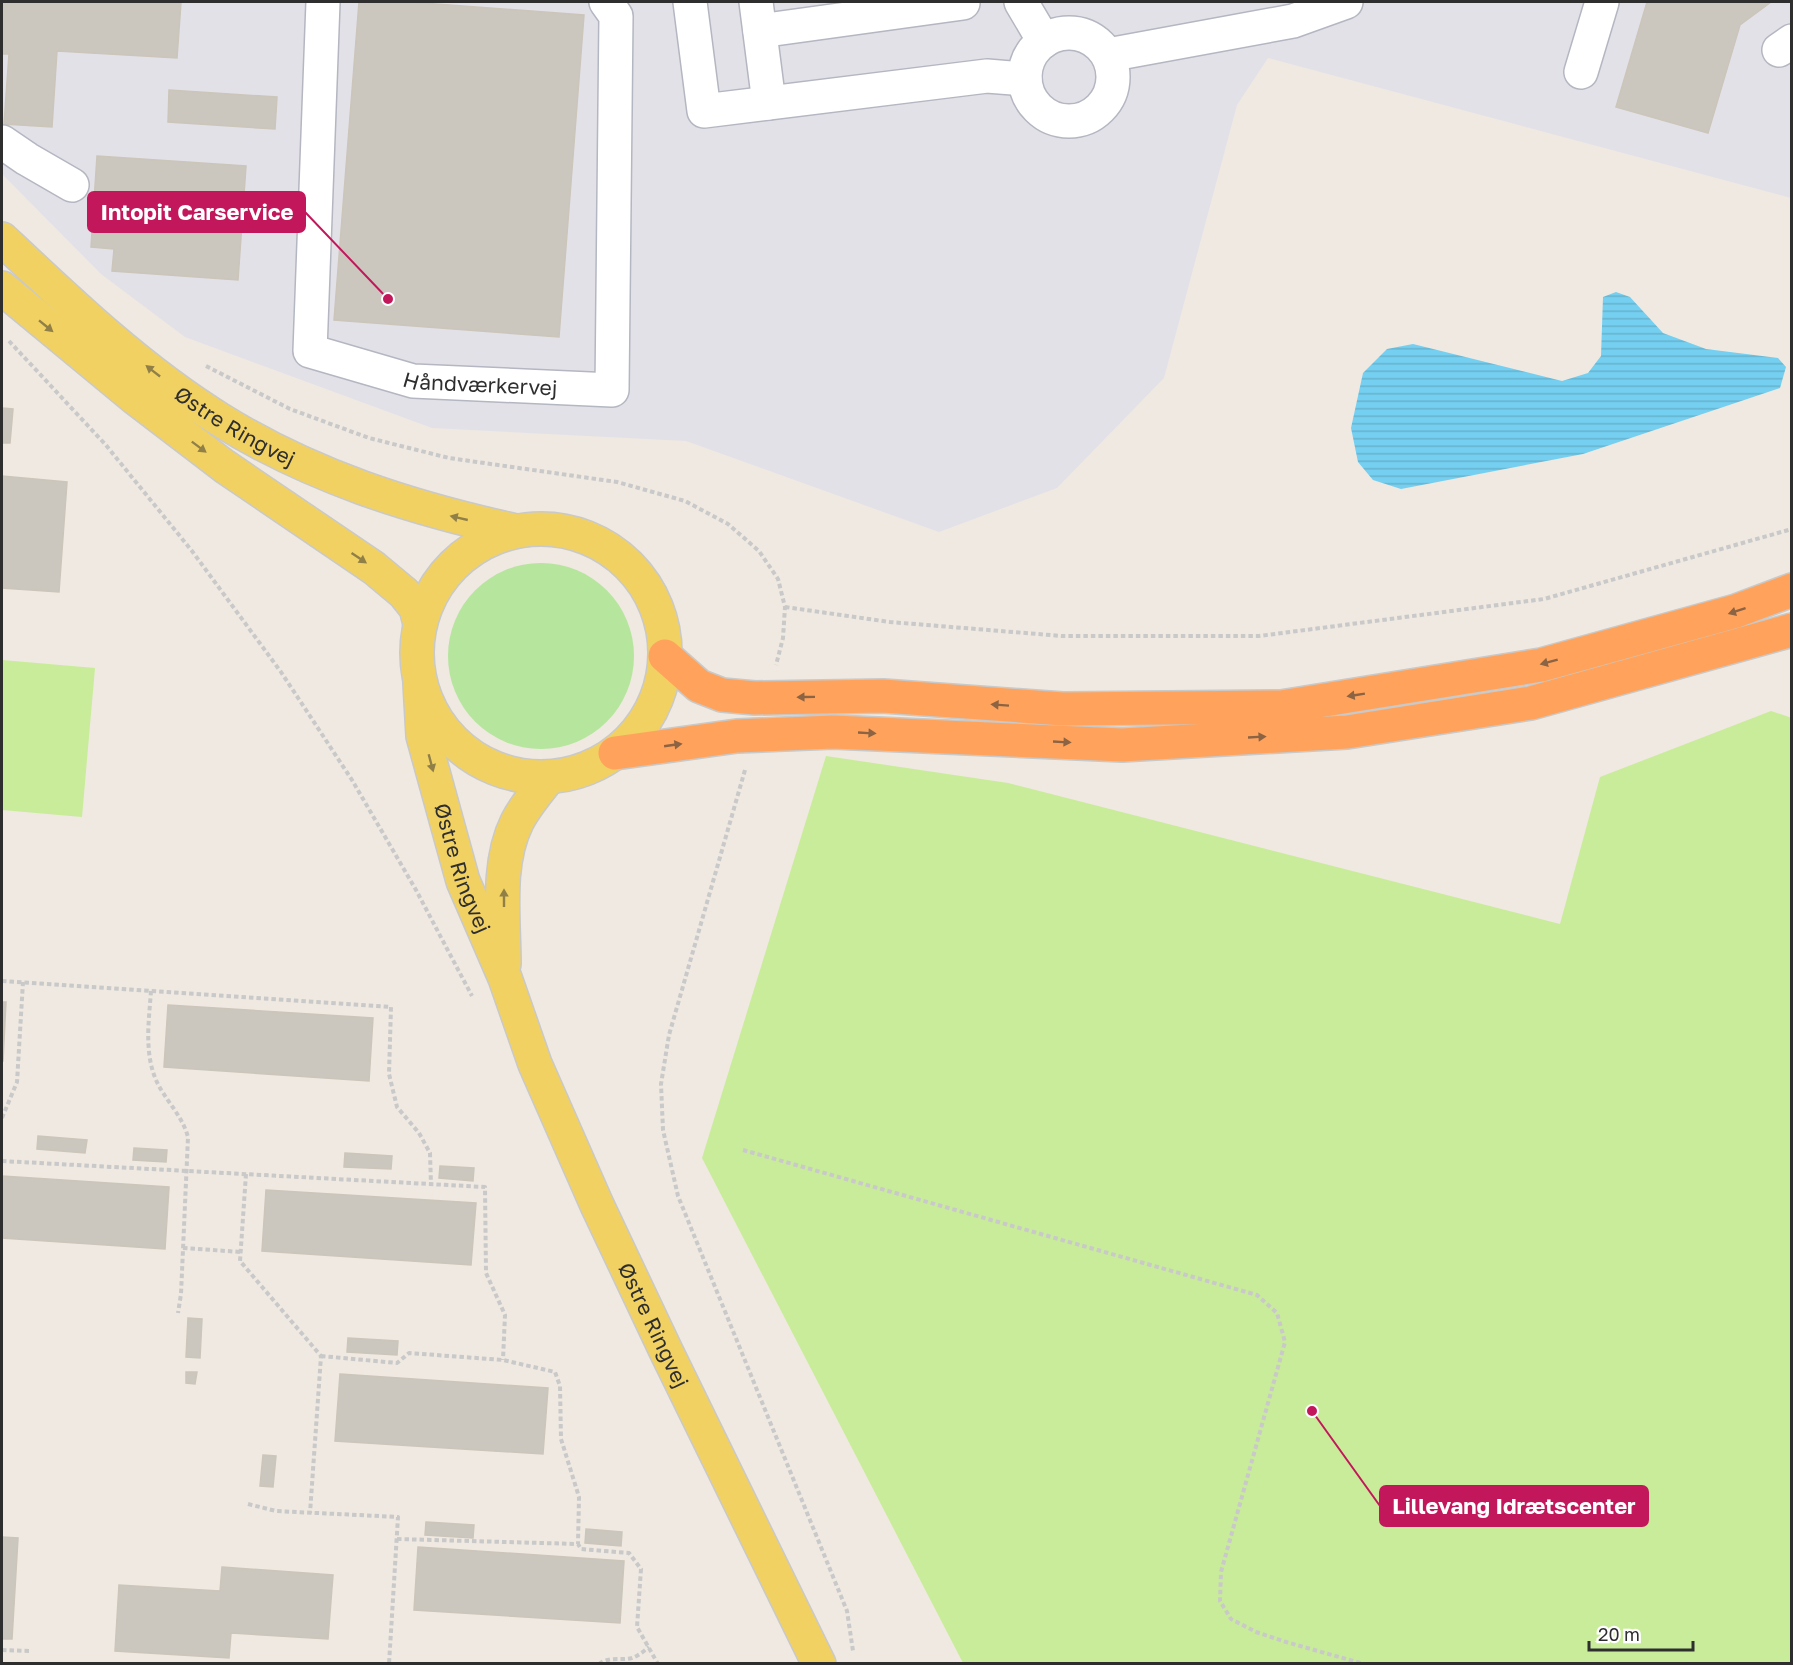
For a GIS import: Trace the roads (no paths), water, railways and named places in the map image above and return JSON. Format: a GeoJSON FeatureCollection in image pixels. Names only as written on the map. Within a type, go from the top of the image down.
{"type":"FeatureCollection","features":[{"type":"Feature","properties":{"kind":"highway"},"geometry":{"type":"LineString","coordinates":[[665,656],[699,686],[722,695],[754,698],[883,696],[1063,709],[1281,707],[1541,665],[1736,611],[1791,590]]}},
{"type":"Feature","properties":{"kind":"highway"},"geometry":{"type":"LineString","coordinates":[[615,753],[737,736],[833,732],[1122,745],[1347,732],[1531,703],[1791,630]]}},
{"type":"Feature","properties":{"kind":"main road","name":"Østre Ringvej"},"geometry":{"type":"LineString","coordinates":[[2,239],[88,320],[162,379],[218,419],[275,451],[332,477],[394,500],[452,517],[516,531]]}},
{"type":"Feature","properties":{"kind":"main road","name":"Østre Ringvej"},"geometry":{"type":"LineString","coordinates":[[2,288],[135,398],[215,459],[374,568],[404,592],[416,608],[420,624],[417,644],[423,736],[463,881],[505,978],[535,1064],[597,1205],[819,1664]]}},
{"type":"Feature","properties":{"kind":"main road"},"geometry":{"type":"LineString","coordinates":[[420,624],[427,602],[439,581],[454,563],[473,549],[493,538],[516,531],[549,529],[582,535],[603,544],[621,557],[636,573],[654,602],[664,634],[665,656],[659,689],[646,720],[632,738],[615,753],[584,769],[549,777],[528,777],[507,773],[468,754],[438,724],[420,684]]}},
{"type":"Feature","properties":{"kind":"main road","name":"Østre Ringvej"},"geometry":{"type":"LineString","coordinates":[[505,978],[504,879],[508,846],[517,822],[549,777]]}},
{"type":"Feature","properties":{"kind":"street","name":"Håndværkervej"},"geometry":{"type":"LineString","coordinates":[[323,2],[310,351],[413,381],[612,390],[616,16],[606,2]]}},
{"type":"Feature","properties":{"kind":"street"},"geometry":{"type":"LineString","coordinates":[[690,2],[704,111],[987,76],[1024,79]]}},
{"type":"Feature","properties":{"kind":"street"},"geometry":{"type":"LineString","coordinates":[[1021,2],[1044,41]]}},
{"type":"Feature","properties":{"kind":"street"},"geometry":{"type":"LineString","coordinates":[[1108,55],[1293,21],[1346,2]]}},
{"type":"Feature","properties":{"kind":"street"},"geometry":{"type":"LineString","coordinates":[[1581,72],[1602,2]]}},
{"type":"Feature","properties":{"kind":"street"},"geometry":{"type":"LineString","coordinates":[[769,103],[758,16],[963,3]]}},
{"type":"Feature","properties":{"kind":"street"},"geometry":{"type":"LineString","coordinates":[[1072,33],[1086,36],[1108,55],[1113,69],[1113,84],[1108,98],[1088,117],[1074,121],[1060,120],[1046,115],[1035,106],[1024,79],[1026,64],[1033,51],[1044,41],[1057,34],[1072,33]]}},
{"type":"Feature","properties":{"kind":"street"},"geometry":{"type":"LineString","coordinates":[[2,142],[72,185]]}},
{"type":"Feature","properties":{"kind":"water"},"geometry":{"type":"Polygon","coordinates":[[[1616,292],[1630,297],[1663,333],[1706,349],[1778,358],[1786,367],[1780,388],[1583,454],[1401,489],[1373,480],[1358,462],[1351,428],[1363,373],[1387,349],[1413,344],[1562,381],[1588,373],[1601,356],[1603,297],[1616,292]]]}},
{"type":"Feature","properties":{"kind":"place","name":"Intopit Carservice"},"geometry":{"type":"Point","coordinates":[388,299]}},
{"type":"Feature","properties":{"kind":"place","name":"Lillevang Idrætscenter"},"geometry":{"type":"Point","coordinates":[1312,1411]}}]}
